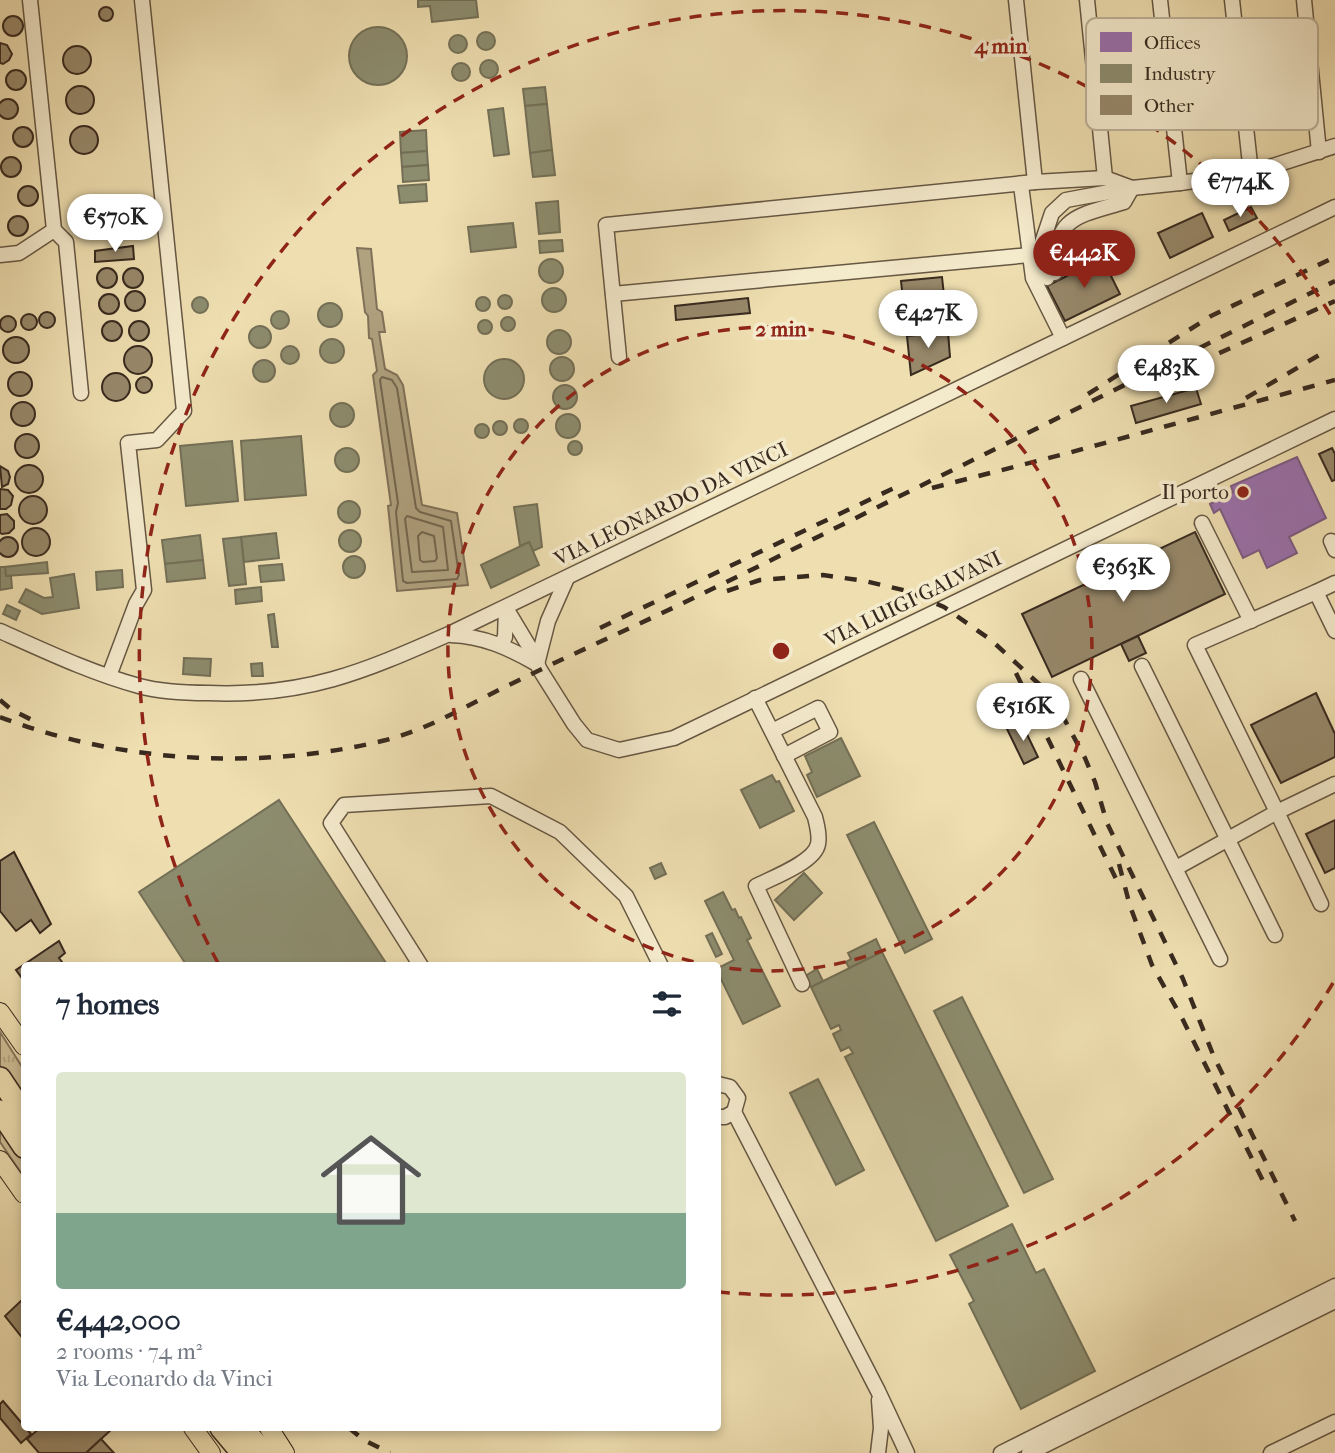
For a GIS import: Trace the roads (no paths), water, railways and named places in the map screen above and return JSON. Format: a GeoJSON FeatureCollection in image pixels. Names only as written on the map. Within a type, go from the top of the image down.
{"type":"FeatureCollection","features":[{"type":"Feature","properties":{"kind":"highway"},"geometry":{"type":"LineString","coordinates":[[0,1078],[21,1110]]}},
{"type":"Feature","properties":{"kind":"highway"},"geometry":{"type":"LineString","coordinates":[[0,1111],[21,1142]]}},
{"type":"Feature","properties":{"kind":"highway"},"geometry":{"type":"LineString","coordinates":[[224,1431],[242,1453]]}},
{"type":"Feature","properties":{"kind":"highway"},"geometry":{"type":"LineString","coordinates":[[245,1431],[264,1453]]}},
{"type":"Feature","properties":{"kind":"main road"},"geometry":{"type":"LineString","coordinates":[[0,1012],[21,1042]]}},
{"type":"Feature","properties":{"kind":"main road"},"geometry":{"type":"LineString","coordinates":[[0,1160],[21,1190]]}},
{"type":"Feature","properties":{"kind":"main road"},"geometry":{"type":"LineString","coordinates":[[195,1431],[211,1453]]}},
{"type":"Feature","properties":{"kind":"main road"},"geometry":{"type":"LineString","coordinates":[[271,1431],[285,1453]]}},
{"type":"Feature","properties":{"kind":"street"},"geometry":{"type":"LineString","coordinates":[[30,0],[54,230],[66,242],[81,393]]}},
{"type":"Feature","properties":{"kind":"street"},"geometry":{"type":"LineString","coordinates":[[109,676],[136,604],[144,590],[128,443],[156,440],[184,411],[142,0]]}},
{"type":"Feature","properties":{"kind":"street"},"geometry":{"type":"LineString","coordinates":[[1016,0],[1028,183],[1040,294],[1063,338]]}},
{"type":"Feature","properties":{"kind":"street"},"geometry":{"type":"LineString","coordinates":[[1087,0],[1089,18]]}},
{"type":"Feature","properties":{"kind":"street"},"geometry":{"type":"LineString","coordinates":[[1160,0],[1162,18]]}},
{"type":"Feature","properties":{"kind":"street"},"geometry":{"type":"LineString","coordinates":[[1232,0],[1234,18]]}},
{"type":"Feature","properties":{"kind":"street"},"geometry":{"type":"LineString","coordinates":[[1304,0],[1306,18]]}},
{"type":"Feature","properties":{"kind":"street"},"geometry":{"type":"LineString","coordinates":[[1100,130],[1105,178]]}},
{"type":"Feature","properties":{"kind":"street"},"geometry":{"type":"LineString","coordinates":[[1174,130],[1180,183]]}},
{"type":"Feature","properties":{"kind":"street"},"geometry":{"type":"LineString","coordinates":[[1246,130],[1251,173]]}},
{"type":"Feature","properties":{"kind":"street"},"geometry":{"type":"LineString","coordinates":[[1318,130],[1320,152]]}},
{"type":"Feature","properties":{"kind":"street"},"geometry":{"type":"LineString","coordinates":[[1035,256],[1052,213],[1066,200],[1132,188],[1251,173],[1335,146]]}},
{"type":"Feature","properties":{"kind":"street"},"geometry":{"type":"LineString","coordinates":[[619,357],[606,225],[1028,183],[1105,178],[1132,188]]}},
{"type":"Feature","properties":{"kind":"street"},"geometry":{"type":"LineString","coordinates":[[1035,256],[1051,276],[1055,251],[1062,232],[1079,215],[1124,202],[1132,188]]}},
{"type":"Feature","properties":{"kind":"street","name":"VIA LEONARDO DA VINCI"},"geometry":{"type":"LineString","coordinates":[[0,631],[109,676],[140,686],[177,692],[224,694],[274,691],[334,681],[380,664],[506,608],[1335,207]]}},
{"type":"Feature","properties":{"kind":"street"},"geometry":{"type":"LineString","coordinates":[[0,255],[19,253],[54,230]]}},
{"type":"Feature","properties":{"kind":"street"},"geometry":{"type":"LineString","coordinates":[[613,294],[1035,256]]}},
{"type":"Feature","properties":{"kind":"street","name":"VIA LUIGI GALVANI"},"geometry":{"type":"LineString","coordinates":[[506,608],[537,664],[587,740],[619,750],[674,738],[1335,419]]}},
{"type":"Feature","properties":{"kind":"street"},"geometry":{"type":"LineString","coordinates":[[1202,523],[1251,621]]}},
{"type":"Feature","properties":{"kind":"street"},"geometry":{"type":"LineString","coordinates":[[449,634],[501,645],[537,664],[548,621],[567,578]]}},
{"type":"Feature","properties":{"kind":"street"},"geometry":{"type":"LineString","coordinates":[[1321,904],[1195,645],[1335,583]]}},
{"type":"Feature","properties":{"kind":"street"},"geometry":{"type":"LineString","coordinates":[[1316,592],[1335,631]]}},
{"type":"Feature","properties":{"kind":"street"},"geometry":{"type":"LineString","coordinates":[[501,645],[505,637],[506,608]]}},
{"type":"Feature","properties":{"kind":"street"},"geometry":{"type":"LineString","coordinates":[[1142,666],[1275,936]]}},
{"type":"Feature","properties":{"kind":"street"},"geometry":{"type":"LineString","coordinates":[[1081,679],[1220,959]]}},
{"type":"Feature","properties":{"kind":"street"},"geometry":{"type":"LineString","coordinates":[[755,698],[819,831],[818,846],[810,858],[756,886],[803,984]]}},
{"type":"Feature","properties":{"kind":"street"},"geometry":{"type":"LineString","coordinates":[[772,732],[818,708],[830,732],[784,756]]}},
{"type":"Feature","properties":{"kind":"street"},"geometry":{"type":"LineString","coordinates":[[1176,868],[1276,812],[1335,783]]}},
{"type":"Feature","properties":{"kind":"street"},"geometry":{"type":"LineString","coordinates":[[418,962],[331,823],[344,804],[491,796],[560,832],[626,896],[659,962]]}},
{"type":"Feature","properties":{"kind":"street"},"geometry":{"type":"LineString","coordinates":[[721,1085],[730,1087],[736,1094],[737,1103],[734,1112],[721,1117]]}},
{"type":"Feature","properties":{"kind":"street"},"geometry":{"type":"LineString","coordinates":[[734,1112],[878,1391],[906,1453]]}},
{"type":"Feature","properties":{"kind":"street"},"geometry":{"type":"LineString","coordinates":[[1000,1453],[1335,1286]]}},
{"type":"Feature","properties":{"kind":"street"},"geometry":{"type":"LineString","coordinates":[[1029,1453],[1335,1301]]}},
{"type":"Feature","properties":{"kind":"street"},"geometry":{"type":"LineString","coordinates":[[878,1391],[881,1453],[906,1453]]}},
{"type":"Feature","properties":{"kind":"street"},"geometry":{"type":"LineString","coordinates":[[1271,1453],[1335,1422]]}},
{"type":"Feature","properties":{"kind":"water"},"geometry":{"type":"Polygon","coordinates":[[[357,248],[371,249],[377,309],[382,312],[385,332],[379,332],[385,369],[397,375],[403,385],[422,505],[457,513],[468,585],[397,591],[388,506],[391,505],[373,375],[377,371],[372,339],[369,338],[357,248]]]}},
{"type":"Feature","properties":{"kind":"railway"},"geometry":{"type":"LineString","coordinates":[[1088,394],[1211,316],[1335,257]]}},
{"type":"Feature","properties":{"kind":"railway"},"geometry":{"type":"LineString","coordinates":[[0,717],[93,744],[142,753],[191,757],[290,756],[338,750],[402,735],[731,580],[1335,281]]}},
{"type":"Feature","properties":{"kind":"railway"},"geometry":{"type":"LineString","coordinates":[[1174,369],[1204,360],[1335,301]]}},
{"type":"Feature","properties":{"kind":"railway"},"geometry":{"type":"LineString","coordinates":[[1246,398],[1326,351]]}},
{"type":"Feature","properties":{"kind":"railway"},"geometry":{"type":"LineString","coordinates":[[932,488],[1335,380]]}},
{"type":"Feature","properties":{"kind":"railway"},"geometry":{"type":"LineString","coordinates":[[600,628],[894,488]]}},
{"type":"Feature","properties":{"kind":"railway"},"geometry":{"type":"LineString","coordinates":[[727,591],[760,580],[823,575],[907,591],[944,607],[991,640],[1040,685],[1060,711],[1085,758],[1107,823],[1183,979],[1214,1057],[1295,1221]]}},
{"type":"Feature","properties":{"kind":"railway"},"geometry":{"type":"LineString","coordinates":[[1016,673],[1117,881]]}},
{"type":"Feature","properties":{"kind":"railway"},"geometry":{"type":"LineString","coordinates":[[0,700],[12,710],[32,720]]}},
{"type":"Feature","properties":{"kind":"railway"},"geometry":{"type":"LineString","coordinates":[[1119,864],[1130,906],[1152,965],[1183,1020],[1265,1185]]}},
{"type":"Feature","properties":{"kind":"railway"},"geometry":{"type":"LineString","coordinates":[[353,1431],[390,1453]]}},
{"type":"Feature","properties":{"kind":"place","name":"Il porto"},"geometry":{"type":"Point","coordinates":[1243,492]}}]}
